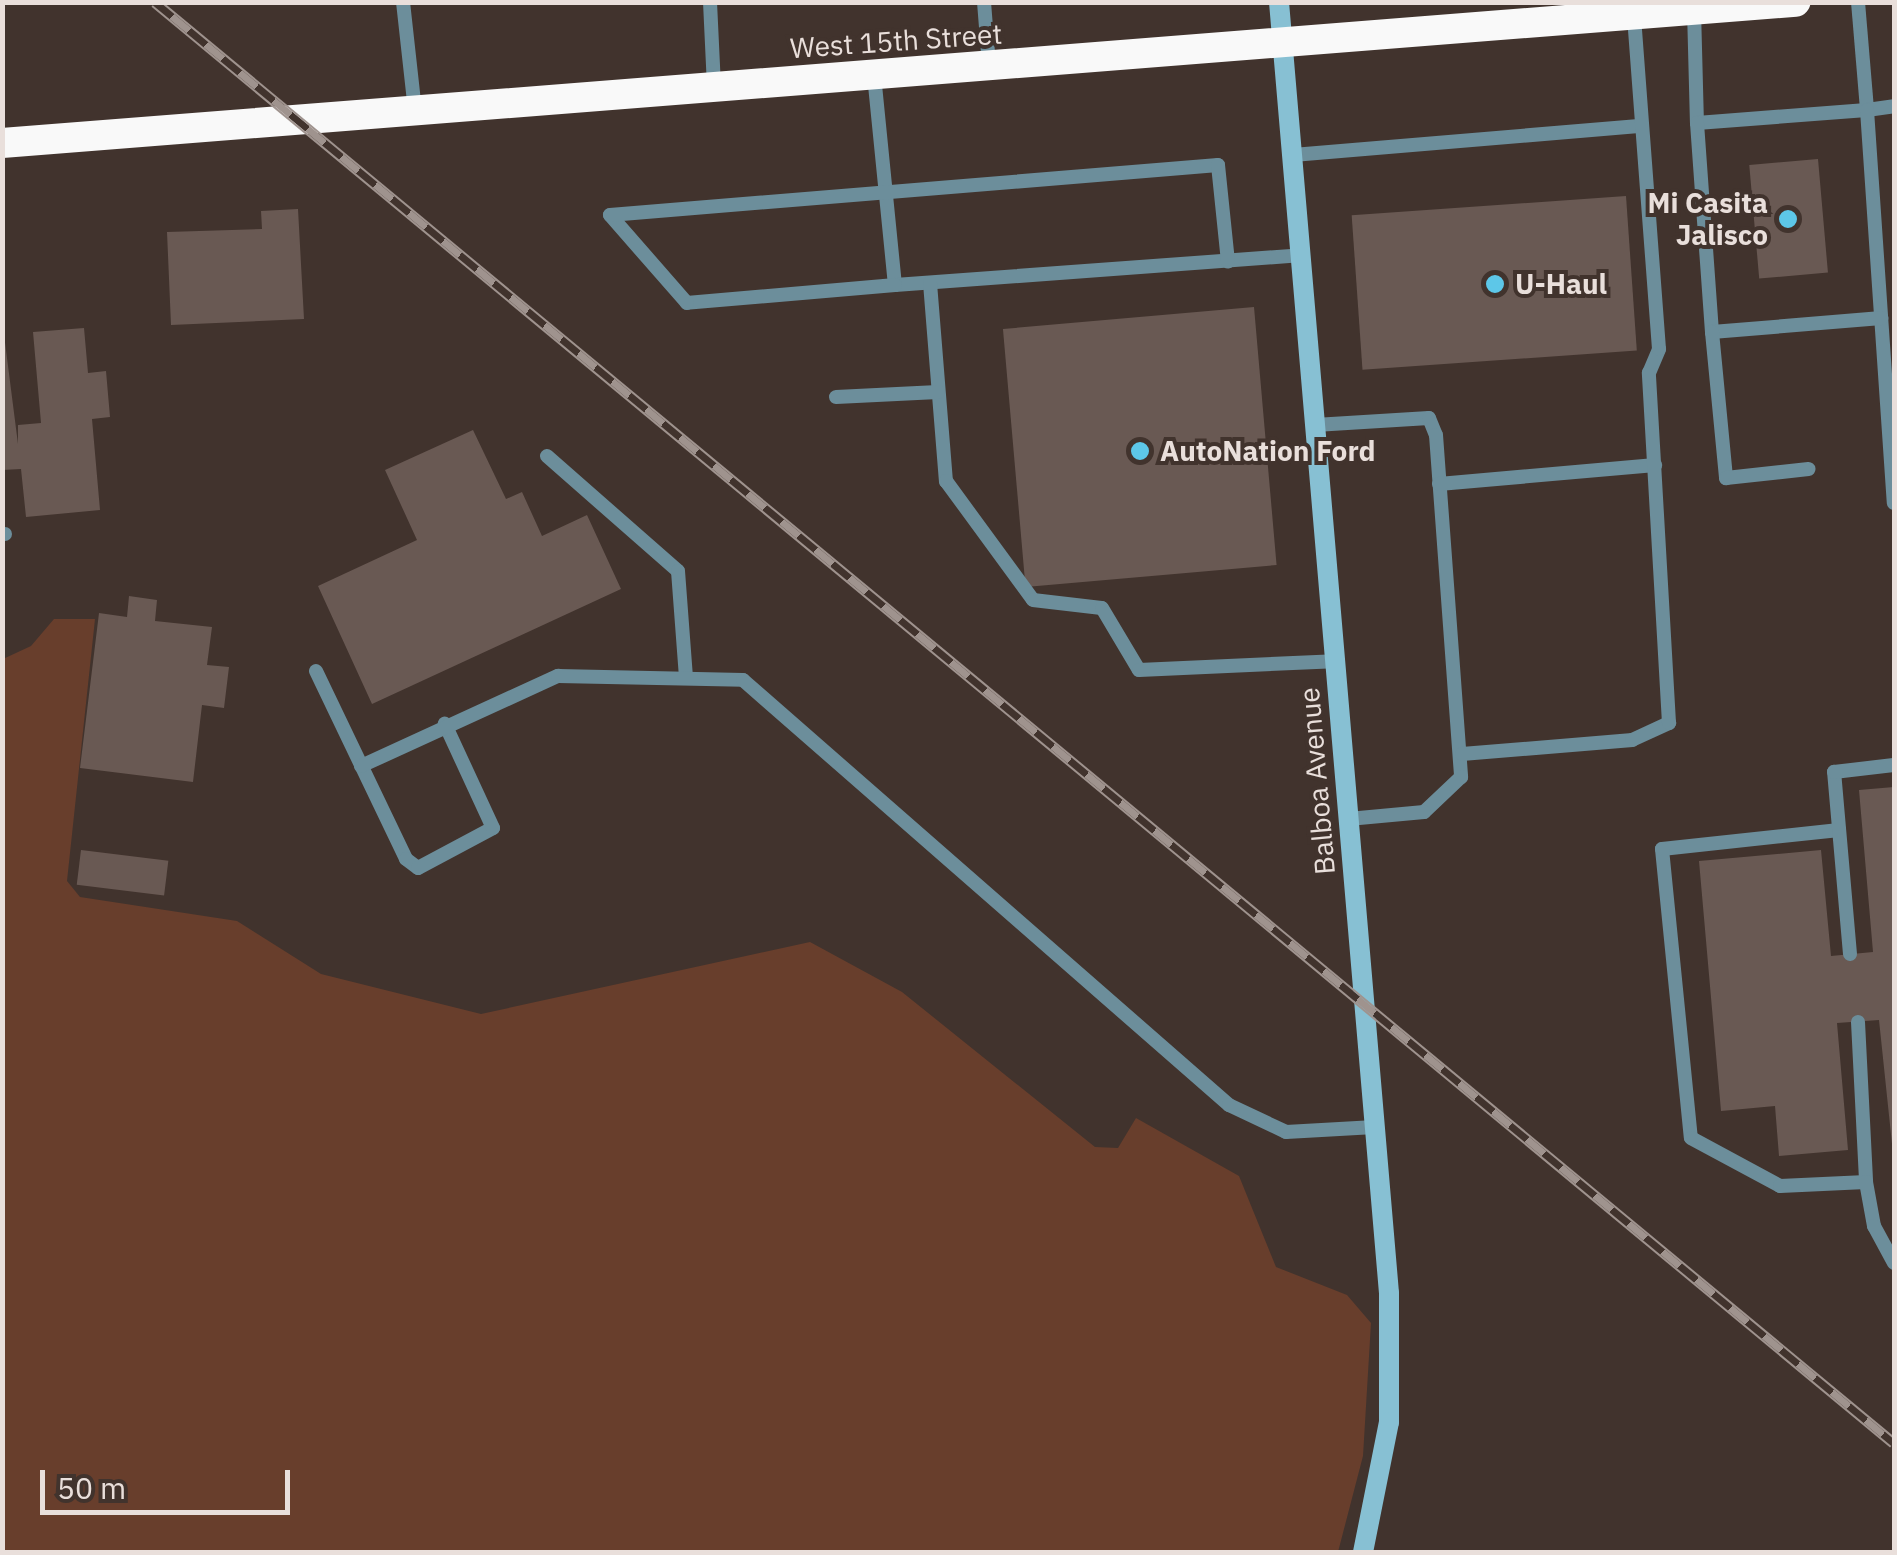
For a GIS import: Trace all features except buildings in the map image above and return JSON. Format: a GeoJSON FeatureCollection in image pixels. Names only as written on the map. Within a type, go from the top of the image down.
{"type":"FeatureCollection","features":[{"type":"Feature","properties":{"kind":"highway","name":"West 15th Street"},"geometry":{"type":"LineString","coordinates":[[2,143],[1283,43],[1616,12],[1795,2]]}},
{"type":"Feature","properties":{"kind":"street","name":"Balboa Avenue"},"geometry":{"type":"LineString","coordinates":[[1279,2],[1375,1127],[1391,1392],[1364,1552]]}},
{"type":"Feature","properties":{"kind":"lane"},"geometry":{"type":"LineString","coordinates":[[402,2],[414,111]]}},
{"type":"Feature","properties":{"kind":"lane"},"geometry":{"type":"LineString","coordinates":[[710,2],[714,88]]}},
{"type":"Feature","properties":{"kind":"lane"},"geometry":{"type":"LineString","coordinates":[[984,2],[988,66]]}},
{"type":"Feature","properties":{"kind":"lane"},"geometry":{"type":"LineString","coordinates":[[1858,2],[1894,503]]}},
{"type":"Feature","properties":{"kind":"lane"},"geometry":{"type":"LineString","coordinates":[[1694,10],[1697,123],[1726,478],[1809,469]]}},
{"type":"Feature","properties":{"kind":"lane"},"geometry":{"type":"LineString","coordinates":[[1462,754],[1632,740],[1669,723],[1649,373],[1659,349],[1639,126],[1616,12]]}},
{"type":"Feature","properties":{"kind":"lane"},"geometry":{"type":"LineString","coordinates":[[874,76],[895,285]]}},
{"type":"Feature","properties":{"kind":"lane"},"geometry":{"type":"LineString","coordinates":[[1697,123],[1894,106]]}},
{"type":"Feature","properties":{"kind":"lane"},"geometry":{"type":"LineString","coordinates":[[1294,154],[1639,126]]}},
{"type":"Feature","properties":{"kind":"lane"},"geometry":{"type":"LineString","coordinates":[[1228,260],[1218,165],[610,215],[687,304],[1302,254]]}},
{"type":"Feature","properties":{"kind":"lane"},"geometry":{"type":"LineString","coordinates":[[930,283],[946,481],[1033,600],[1102,608],[1139,670],[1334,661]]}},
{"type":"Feature","properties":{"kind":"lane"},"geometry":{"type":"LineString","coordinates":[[1712,332],[1881,318]]}},
{"type":"Feature","properties":{"kind":"lane"},"geometry":{"type":"LineString","coordinates":[[836,397],[938,392]]}},
{"type":"Feature","properties":{"kind":"lane"},"geometry":{"type":"LineString","coordinates":[[1315,424],[1429,418],[1440,484],[1462,754],[1454,790],[1424,812],[1348,819]]}},
{"type":"Feature","properties":{"kind":"lane"},"geometry":{"type":"LineString","coordinates":[[548,456],[678,571],[686,677]]}},
{"type":"Feature","properties":{"kind":"lane"},"geometry":{"type":"LineString","coordinates":[[1440,484],[1655,465]]}},
{"type":"Feature","properties":{"kind":"lane"},"geometry":{"type":"LineString","coordinates":[[316,671],[406,860],[429,868],[493,828],[445,724]]}},
{"type":"Feature","properties":{"kind":"lane"},"geometry":{"type":"LineString","coordinates":[[361,766],[445,724],[558,676],[686,677],[751,684],[1249,1119],[1286,1132],[1375,1127]]}},
{"type":"Feature","properties":{"kind":"lane"},"geometry":{"type":"LineString","coordinates":[[1850,954],[1834,772],[1894,765]]}},
{"type":"Feature","properties":{"kind":"lane"},"geometry":{"type":"LineString","coordinates":[[1839,830],[1662,849],[1691,1138],[1780,1186],[1866,1182]]}},
{"type":"Feature","properties":{"kind":"lane"},"geometry":{"type":"LineString","coordinates":[[1858,1022],[1866,1182],[1874,1226],[1894,1263]]}},
{"type":"Feature","properties":{"kind":"shaded area"},"geometry":{"type":"Polygon","coordinates":[[[54,619],[95,619],[67,881],[80,897],[237,921],[321,974],[481,1014],[810,942],[902,992],[1095,1147],[1118,1148],[1136,1118],[1239,1176],[1276,1267],[1347,1295],[1371,1323],[1363,1456],[1338,1552],[3,1552],[3,659],[31,646],[54,619]]]}},
{"type":"Feature","properties":{"kind":"railway"},"geometry":{"type":"LineString","coordinates":[[155,2],[1894,1443]]}},
{"type":"Feature","properties":{"kind":"place","name":"Mi Casita Jalisco"},"geometry":{"type":"Point","coordinates":[1788,219]}},
{"type":"Feature","properties":{"kind":"place","name":"U-Haul"},"geometry":{"type":"Point","coordinates":[1495,284]}},
{"type":"Feature","properties":{"kind":"place","name":"AutoNation Ford"},"geometry":{"type":"Point","coordinates":[1140,451]}}]}
